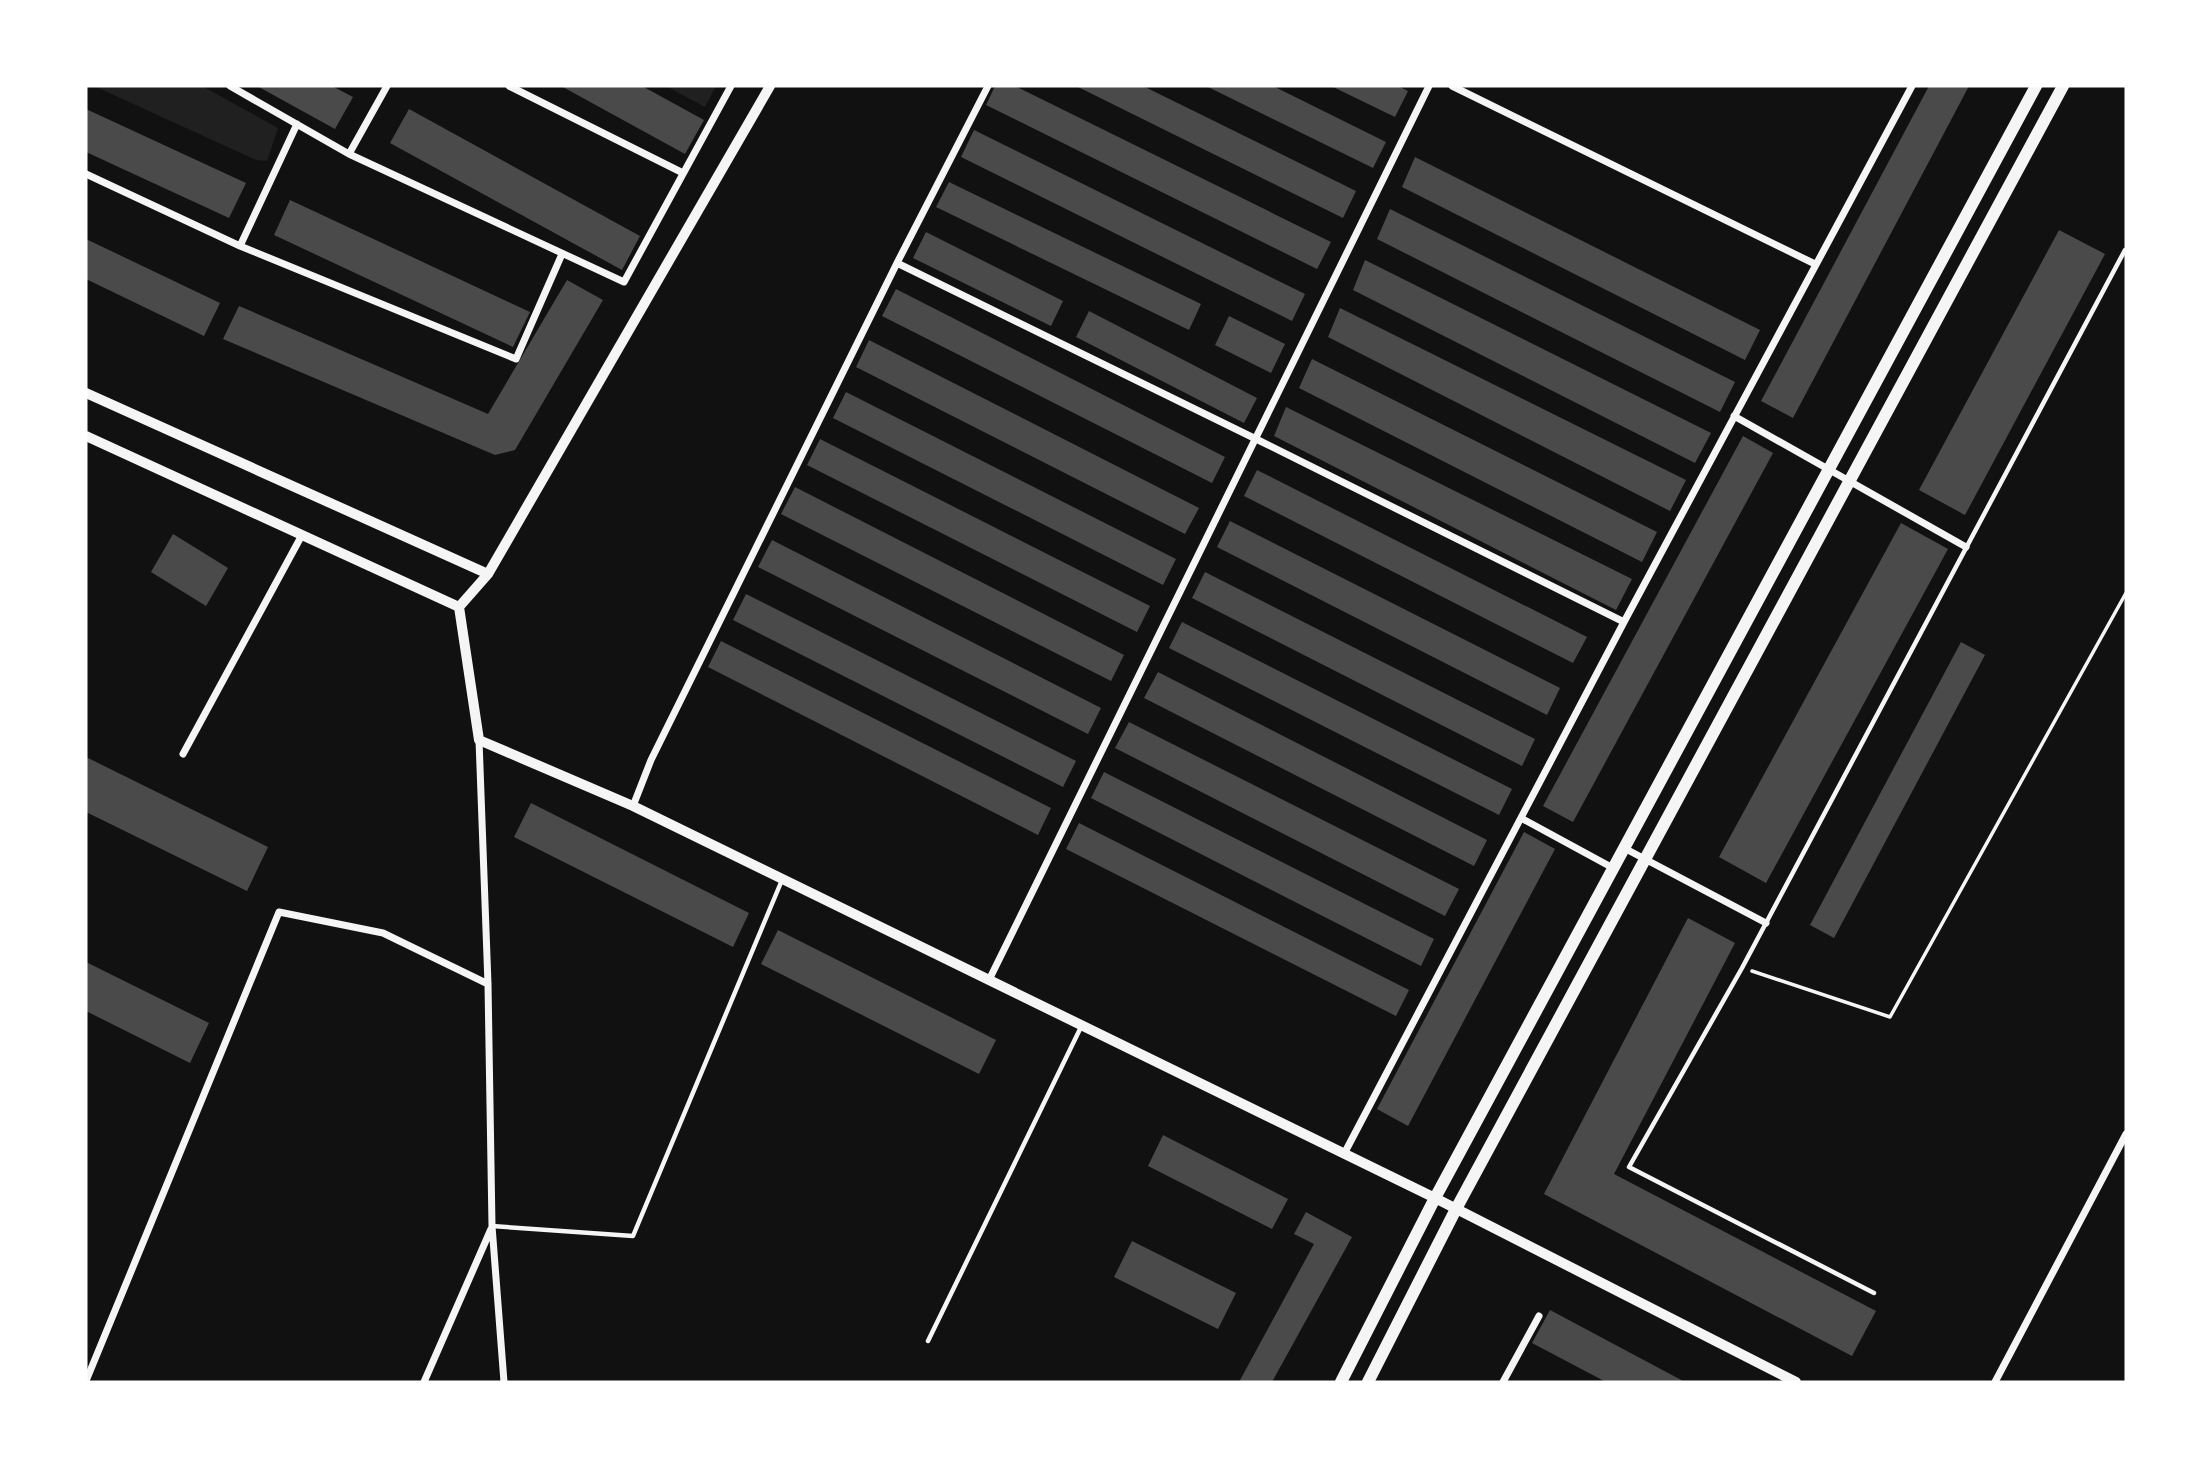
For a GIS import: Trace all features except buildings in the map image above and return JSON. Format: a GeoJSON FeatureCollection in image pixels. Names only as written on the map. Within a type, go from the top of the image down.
{"type":"FeatureCollection","features":[{"type":"Feature","properties":{"kind":"main road"},"geometry":{"type":"LineString","coordinates":[[1341,1382],[1435,1198],[2036,86]]}},
{"type":"Feature","properties":{"kind":"main road"},"geometry":{"type":"LineString","coordinates":[[1368,1382],[1457,1209],[2063,86]]}},
{"type":"Feature","properties":{"kind":"street"},"geometry":{"type":"LineString","coordinates":[[230,86],[349,154],[624,282],[731,86]]}},
{"type":"Feature","properties":{"kind":"street"},"geometry":{"type":"LineString","coordinates":[[349,154],[387,86]]}},
{"type":"Feature","properties":{"kind":"street"},"geometry":{"type":"LineString","coordinates":[[509,86],[683,173]]}},
{"type":"Feature","properties":{"kind":"street"},"geometry":{"type":"LineString","coordinates":[[459,607],[488,574],[770,86]]}},
{"type":"Feature","properties":{"kind":"street"},"geometry":{"type":"LineString","coordinates":[[633,806],[650,760],[988,86]]}},
{"type":"Feature","properties":{"kind":"street"},"geometry":{"type":"LineString","coordinates":[[989,981],[1429,86]]}},
{"type":"Feature","properties":{"kind":"street"},"geometry":{"type":"LineString","coordinates":[[1451,86],[1815,264]]}},
{"type":"Feature","properties":{"kind":"street"},"geometry":{"type":"LineString","coordinates":[[1344,1154],[1624,622],[1912,86]]}},
{"type":"Feature","properties":{"kind":"street"},"geometry":{"type":"LineString","coordinates":[[240,246],[297,124]]}},
{"type":"Feature","properties":{"kind":"street"},"geometry":{"type":"LineString","coordinates":[[86,174],[240,246],[516,359],[562,254]]}},
{"type":"Feature","properties":{"kind":"street"},"geometry":{"type":"LineString","coordinates":[[897,263],[1624,622]]}},
{"type":"Feature","properties":{"kind":"street"},"geometry":{"type":"LineString","coordinates":[[86,393],[488,574]]}},
{"type":"Feature","properties":{"kind":"street"},"geometry":{"type":"LineString","coordinates":[[1734,416],[1966,547]]}},
{"type":"Feature","properties":{"kind":"street"},"geometry":{"type":"LineString","coordinates":[[86,436],[459,607]]}},
{"type":"Feature","properties":{"kind":"street"},"geometry":{"type":"LineString","coordinates":[[183,754],[302,535]]}},
{"type":"Feature","properties":{"kind":"street"},"geometry":{"type":"LineString","coordinates":[[459,607],[480,740],[492,1226],[504,1382]]}},
{"type":"Feature","properties":{"kind":"street"},"geometry":{"type":"LineString","coordinates":[[480,740],[633,806],[1435,1198],[1796,1382]]}},
{"type":"Feature","properties":{"kind":"street"},"geometry":{"type":"LineString","coordinates":[[1521,818],[1613,868]]}},
{"type":"Feature","properties":{"kind":"street"},"geometry":{"type":"LineString","coordinates":[[1624,848],[1766,923]]}},
{"type":"Feature","properties":{"kind":"street"},"geometry":{"type":"LineString","coordinates":[[86,1381],[279,912],[383,933],[488,984]]}},
{"type":"Feature","properties":{"kind":"street"},"geometry":{"type":"LineString","coordinates":[[1995,1382],[2126,1134]]}},
{"type":"Feature","properties":{"kind":"street"},"geometry":{"type":"LineString","coordinates":[[424,1382],[492,1226]]}},
{"type":"Feature","properties":{"kind":"street"},"geometry":{"type":"LineString","coordinates":[[1503,1382],[1539,1316]]}},
{"type":"Feature","properties":{"kind":"lane"},"geometry":{"type":"LineString","coordinates":[[1874,1293],[1629,1167],[1742,968],[2125,250]]}},
{"type":"Feature","properties":{"kind":"lane"},"geometry":{"type":"LineString","coordinates":[[492,1226],[633,1236],[782,879]]}},
{"type":"Feature","properties":{"kind":"lane"},"geometry":{"type":"LineString","coordinates":[[928,1341],[1082,1026]]}},
{"type":"Feature","properties":{"kind":"path"},"geometry":{"type":"LineString","coordinates":[[1742,968],[1891,1017],[2126,593]]}},
{"type":"Feature","properties":{"kind":"shaded area"},"geometry":{"type":"Polygon","coordinates":[[[94,86],[202,86],[278,128],[267,161],[256,160],[94,86]]]}},
{"type":"Feature","properties":{"kind":"shaded area"},"geometry":{"type":"Polygon","coordinates":[[[666,86],[716,86],[705,107],[666,86]]]}}]}
